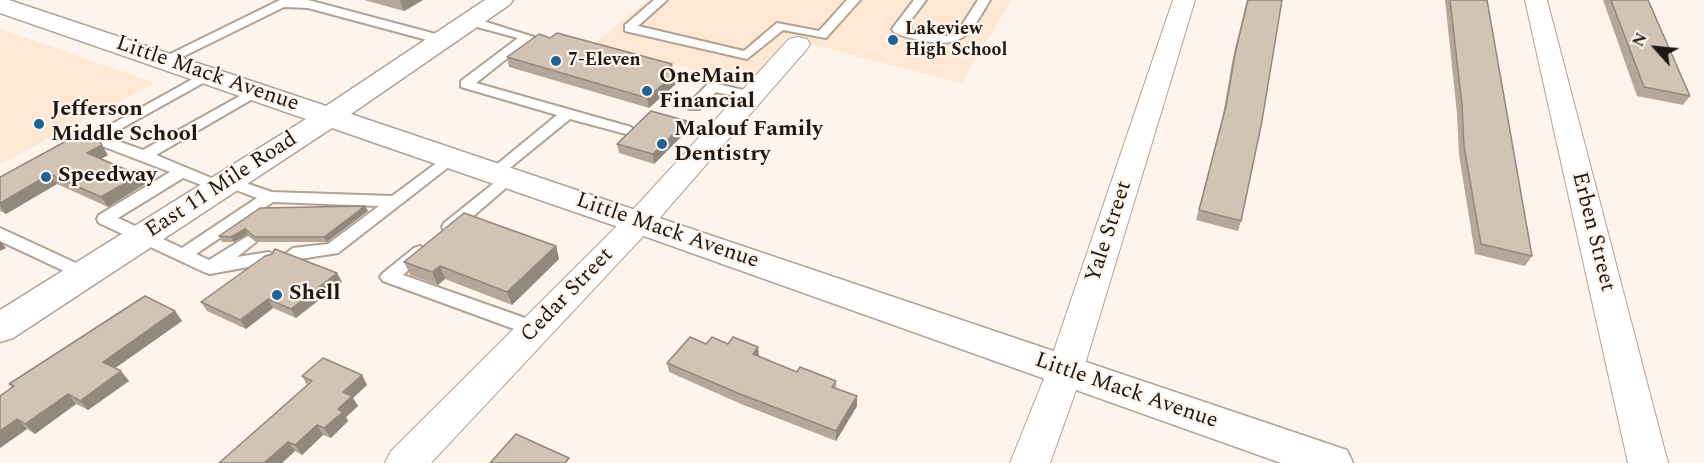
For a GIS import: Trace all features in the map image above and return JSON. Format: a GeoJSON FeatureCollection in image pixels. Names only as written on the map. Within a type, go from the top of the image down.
{"type":"FeatureCollection","features":[{"type":"Feature","properties":{"kind":"main road","name":"East 11 Mile Road"},"geometry":{"type":"LineString","coordinates":[[0,328],[329,117],[501,0]]}},
{"type":"Feature","properties":{"kind":"main road","name":"Little Mack Avenue"},"geometry":{"type":"LineString","coordinates":[[0,5],[639,222],[1332,463]]}},
{"type":"Feature","properties":{"kind":"street","name":"Yale Street"},"geometry":{"type":"LineString","coordinates":[[1030,463],[1065,371],[1184,0]]}},
{"type":"Feature","properties":{"kind":"street","name":"Erben Street"},"geometry":{"type":"LineString","coordinates":[[1536,0],[1648,463]]}},
{"type":"Feature","properties":{"kind":"street","name":"Cedar Street"},"geometry":{"type":"LineString","coordinates":[[405,463],[639,222],[803,38]]}},
{"type":"Feature","properties":{"kind":"lane"},"geometry":{"type":"LineString","coordinates":[[661,0],[629,28],[747,55],[781,26],[803,38],[822,35],[854,0]]}},
{"type":"Feature","properties":{"kind":"lane"},"geometry":{"type":"LineString","coordinates":[[920,0],[898,29],[939,41],[954,40],[961,34],[984,0]]}},
{"type":"Feature","properties":{"kind":"lane"},"geometry":{"type":"LineString","coordinates":[[165,60],[282,3],[308,4],[442,40]]}},
{"type":"Feature","properties":{"kind":"lane"},"geometry":{"type":"LineString","coordinates":[[470,21],[528,37],[466,84],[626,130]]}},
{"type":"Feature","properties":{"kind":"lane"},"geometry":{"type":"LineString","coordinates":[[207,75],[94,138],[181,172],[270,197],[395,201]]}},
{"type":"Feature","properties":{"kind":"lane"},"geometry":{"type":"LineString","coordinates":[[694,106],[712,87],[751,96]]}},
{"type":"Feature","properties":{"kind":"lane"},"geometry":{"type":"LineString","coordinates":[[144,156],[256,92]]}},
{"type":"Feature","properties":{"kind":"lane"},"geometry":{"type":"LineString","coordinates":[[535,329],[389,277],[502,176],[567,114]]}},
{"type":"Feature","properties":{"kind":"lane"},"geometry":{"type":"LineString","coordinates":[[309,242],[292,254],[332,249],[451,159]]}},
{"type":"Feature","properties":{"kind":"lane"},"geometry":{"type":"LineString","coordinates":[[181,172],[105,219],[210,268],[268,258]]}},
{"type":"Feature","properties":{"kind":"lane"},"geometry":{"type":"LineString","coordinates":[[183,255],[270,197]]}},
{"type":"Feature","properties":{"kind":"lane"},"geometry":{"type":"LineString","coordinates":[[289,213],[309,199]]}},
{"type":"Feature","properties":{"kind":"lane"},"geometry":{"type":"LineString","coordinates":[[350,211],[365,200]]}},
{"type":"Feature","properties":{"kind":"lane"},"geometry":{"type":"LineString","coordinates":[[0,234],[85,274]]}},
{"type":"Feature","properties":{"kind":"lane"},"geometry":{"type":"LineString","coordinates":[[210,268],[248,242]]}},
{"type":"Feature","properties":{"kind":"shaded area","name":"Lakeview High School"},"geometry":{"type":"Polygon","coordinates":[[[647,0],[1012,0],[961,83],[788,38],[746,84],[595,43],[647,0]]]}},
{"type":"Feature","properties":{"kind":"shaded area","name":"Jefferson Middle School"},"geometry":{"type":"Polygon","coordinates":[[[0,29],[155,83],[0,164],[0,29]]]}},
{"type":"Feature","properties":{"kind":"building"},"geometry":{"type":"Polygon","coordinates":[[[1248,0],[1282,0],[1262,121],[1241,221],[1199,210],[1226,106],[1248,0]]]}},
{"type":"Feature","properties":{"kind":"building"},"geometry":{"type":"Polygon","coordinates":[[[1450,0],[1487,0],[1532,256],[1481,244],[1464,146],[1462,105],[1450,0]]]}},
{"type":"Feature","properties":{"kind":"building"},"geometry":{"type":"Polygon","coordinates":[[[1611,0],[1648,0],[1690,96],[1644,87],[1611,0]]]}},
{"type":"Feature","properties":{"kind":"building"},"geometry":{"type":"Polygon","coordinates":[[[557,33],[672,64],[665,69],[676,73],[647,98],[507,57],[539,34],[550,38],[557,33]]]}},
{"type":"Feature","properties":{"kind":"building"},"geometry":{"type":"Polygon","coordinates":[[[651,111],[687,121],[653,154],[617,144],[651,111]]]}},
{"type":"Feature","properties":{"kind":"building"},"geometry":{"type":"Polygon","coordinates":[[[81,133],[99,140],[102,145],[87,153],[139,175],[101,197],[50,174],[0,203],[0,177],[81,133]]]}},
{"type":"Feature","properties":{"kind":"building"},"geometry":{"type":"Polygon","coordinates":[[[365,206],[324,237],[255,237],[245,229],[231,237],[219,236],[260,208],[365,206]]]}},
{"type":"Feature","properties":{"kind":"building"},"geometry":{"type":"Polygon","coordinates":[[[464,213],[556,246],[507,292],[440,266],[432,272],[404,262],[464,213]]]}},
{"type":"Feature","properties":{"kind":"building","name":"Shell"},"geometry":{"type":"Polygon","coordinates":[[[275,249],[337,273],[291,309],[268,299],[240,320],[201,302],[265,256],[272,254],[275,249]]]}},
{"type":"Feature","properties":{"kind":"building"},"geometry":{"type":"Polygon","coordinates":[[[145,296],[175,311],[103,362],[121,371],[80,401],[68,394],[25,424],[17,419],[0,431],[0,396],[14,386],[9,384],[145,296]]]}},
{"type":"Feature","properties":{"kind":"building"},"geometry":{"type":"Polygon","coordinates":[[[690,337],[706,344],[712,337],[728,344],[733,337],[758,347],[753,354],[797,372],[800,367],[836,381],[832,387],[857,396],[836,431],[667,363],[690,337]]]}},
{"type":"Feature","properties":{"kind":"building"},"geometry":{"type":"Polygon","coordinates":[[[323,358],[362,375],[343,392],[352,396],[338,409],[343,412],[324,428],[317,425],[295,445],[288,442],[264,463],[219,463],[312,381],[302,376],[323,358]]]}},
{"type":"Feature","properties":{"kind":"building"},"geometry":{"type":"Polygon","coordinates":[[[516,434],[569,458],[565,463],[490,463],[516,434]]]}},
{"type":"Feature","properties":{"kind":"place","name":"Lakeview High School"},"geometry":{"type":"Point","coordinates":[893,40]}},
{"type":"Feature","properties":{"kind":"place","name":"7-Eleven"},"geometry":{"type":"Point","coordinates":[556,61]}},
{"type":"Feature","properties":{"kind":"place","name":"OneMain Financial"},"geometry":{"type":"Point","coordinates":[647,91]}},
{"type":"Feature","properties":{"kind":"place","name":"Jefferson Middle School"},"geometry":{"type":"Point","coordinates":[39,124]}},
{"type":"Feature","properties":{"kind":"place","name":"Malouf Family Dentistry"},"geometry":{"type":"Point","coordinates":[662,144]}},
{"type":"Feature","properties":{"kind":"place","name":"Speedway"},"geometry":{"type":"Point","coordinates":[46,177]}},
{"type":"Feature","properties":{"kind":"place","name":"Shell"},"geometry":{"type":"Point","coordinates":[277,295]}}]}
